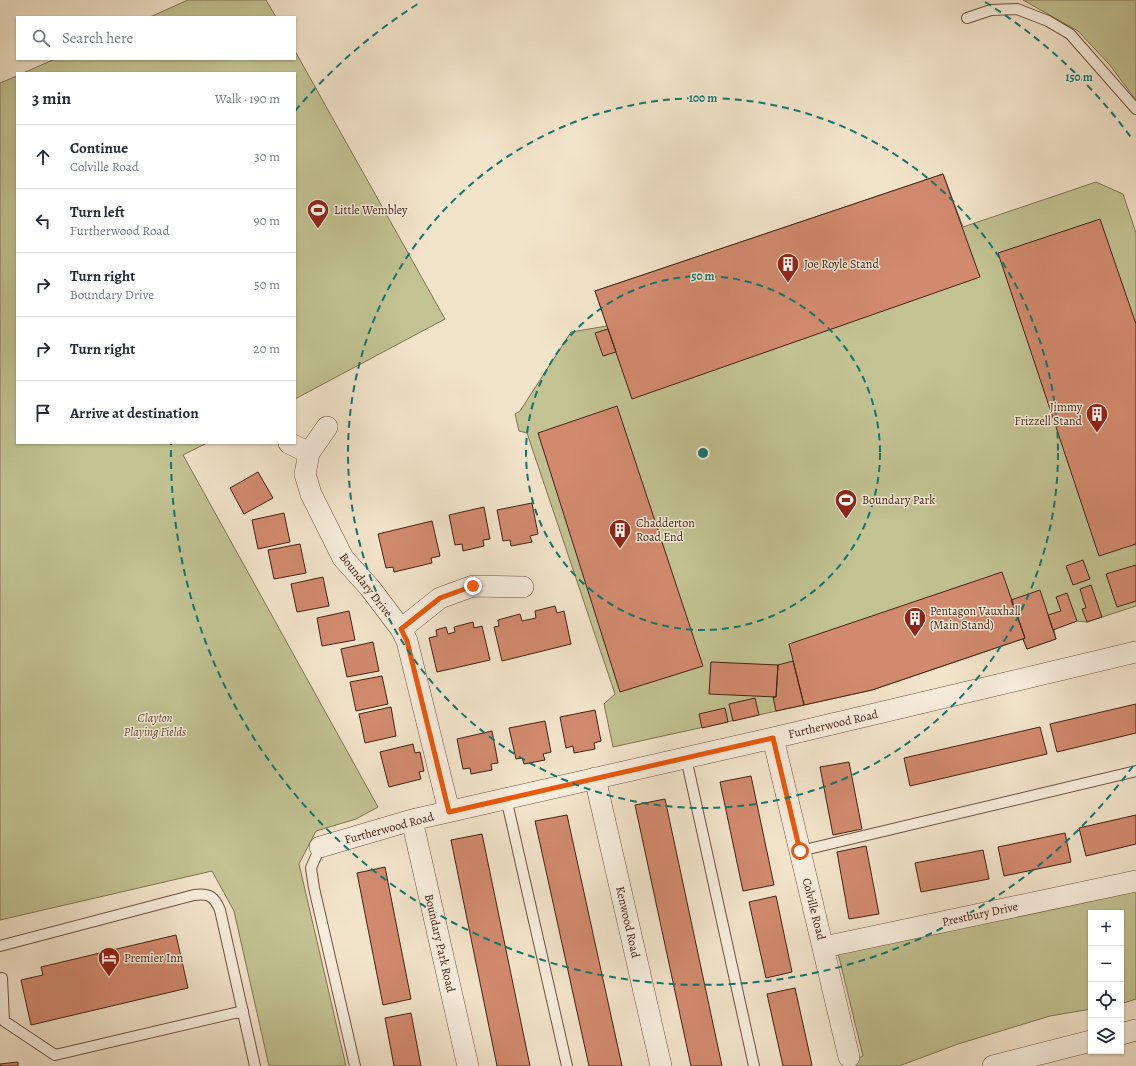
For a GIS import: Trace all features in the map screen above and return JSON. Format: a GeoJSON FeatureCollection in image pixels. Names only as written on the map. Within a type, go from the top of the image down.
{"type":"FeatureCollection","features":[{"type":"Feature","properties":{"kind":"street","name":"Boundary Drive"},"geometry":{"type":"LineString","coordinates":[[327,428],[309,453],[305,474],[311,494],[326,528],[343,558],[370,588],[401,629],[407,641],[449,812]]}},
{"type":"Feature","properties":{"kind":"street"},"geometry":{"type":"LineString","coordinates":[[291,444],[309,453]]}},
{"type":"Feature","properties":{"kind":"street"},"geometry":{"type":"LineString","coordinates":[[401,629],[440,598],[473,586],[523,587]]}},
{"type":"Feature","properties":{"kind":"street","name":"Furtherwood Road"},"geometry":{"type":"LineString","coordinates":[[320,847],[412,820],[773,738],[1136,652]]}},
{"type":"Feature","properties":{"kind":"street","name":"Colville Road"},"geometry":{"type":"LineString","coordinates":[[773,738],[849,1057]]}},
{"type":"Feature","properties":{"kind":"street","name":"Kenwood Road"},"geometry":{"type":"LineString","coordinates":[[596,778],[661,1066]]}},
{"type":"Feature","properties":{"kind":"street","name":"Boundary Park Road"},"geometry":{"type":"LineString","coordinates":[[412,820],[468,1066]]}},
{"type":"Feature","properties":{"kind":"street","name":"Prestbury Drive"},"geometry":{"type":"LineString","coordinates":[[824,947],[1136,882]]}},
{"type":"Feature","properties":{"kind":"street"},"geometry":{"type":"LineString","coordinates":[[1124,1033],[1136,1030]]}},
{"type":"Feature","properties":{"kind":"street"},"geometry":{"type":"LineString","coordinates":[[993,1066],[1088,1042]]}},
{"type":"Feature","properties":{"kind":"lane"},"geometry":{"type":"LineString","coordinates":[[967,18],[991,10],[1017,9],[1048,21],[1070,34],[1136,109]]}},
{"type":"Feature","properties":{"kind":"lane"},"geometry":{"type":"LineString","coordinates":[[686,758],[754,1066]]}},
{"type":"Feature","properties":{"kind":"lane"},"geometry":{"type":"LineString","coordinates":[[800,851],[1136,770]]}},
{"type":"Feature","properties":{"kind":"lane"},"geometry":{"type":"LineString","coordinates":[[506,798],[567,1066]]}},
{"type":"Feature","properties":{"kind":"lane"},"geometry":{"type":"LineString","coordinates":[[320,847],[311,868],[314,888],[355,1066]]}},
{"type":"Feature","properties":{"kind":"lane"},"geometry":{"type":"LineString","coordinates":[[0,946],[194,894],[204,894],[216,902],[220,910],[255,1066]]}},
{"type":"Feature","properties":{"kind":"lane"},"geometry":{"type":"LineString","coordinates":[[2,978],[2,1021],[55,1055],[243,1012]]}},
{"type":"Feature","properties":{"kind":"green space"},"geometry":{"type":"Polygon","coordinates":[[[188,0],[266,0],[275,16],[152,16],[188,0]]]}},
{"type":"Feature","properties":{"kind":"green space"},"geometry":{"type":"Polygon","coordinates":[[[1023,0],[1136,0],[1136,100],[1109,64],[1078,31],[1023,0]]]}},
{"type":"Feature","properties":{"kind":"green space"},"geometry":{"type":"Polygon","coordinates":[[[296,53],[445,319],[296,398],[296,72],[25,72],[53,60],[296,60],[296,53]]]}},
{"type":"Feature","properties":{"kind":"green space","name":"Clayton Playing Fields"},"geometry":{"type":"Polygon","coordinates":[[[16,76],[16,444],[205,444],[183,455],[378,807],[356,819],[316,831],[299,864],[346,1066],[269,1066],[234,911],[212,871],[0,920],[0,83],[16,76]]]}},
{"type":"Feature","properties":{"kind":"green space","name":"Boundary Park"},"geometry":{"type":"Polygon","coordinates":[[[943,174],[963,227],[1096,182],[1123,194],[1136,233],[1136,606],[1087,622],[1077,621],[1054,629],[1056,639],[1027,649],[1023,639],[872,690],[613,747],[604,704],[615,694],[527,433],[519,431],[515,414],[520,411],[571,332],[607,326],[595,291],[943,174]]]}},
{"type":"Feature","properties":{"kind":"green space"},"geometry":{"type":"Polygon","coordinates":[[[1136,888],[1136,999],[1124,1003],[1124,910],[1088,910],[1088,1010],[1050,1016],[958,1044],[899,1066],[843,1066],[863,1056],[838,953],[1136,888]]]}},
{"type":"Feature","properties":{"kind":"building","name":"Joe Royle Stand"},"geometry":{"type":"Polygon","coordinates":[[[943,174],[980,277],[632,399],[595,291],[943,174]]]}},
{"type":"Feature","properties":{"kind":"building","name":"Jimmy Frizzell Stand"},"geometry":{"type":"Polygon","coordinates":[[[1100,219],[1136,324],[1136,544],[1099,556],[998,253],[1100,219]]]}},
{"type":"Feature","properties":{"kind":"building"},"geometry":{"type":"Polygon","coordinates":[[[608,329],[616,352],[603,356],[595,333],[608,329]]]}},
{"type":"Feature","properties":{"kind":"building","name":"Chadderton Road End"},"geometry":{"type":"Polygon","coordinates":[[[617,406],[703,666],[620,692],[538,433],[617,406]]]}},
{"type":"Feature","properties":{"kind":"building"},"geometry":{"type":"Polygon","coordinates":[[[258,472],[273,498],[244,514],[230,488],[258,472]]]}},
{"type":"Feature","properties":{"kind":"building"},"geometry":{"type":"Polygon","coordinates":[[[532,503],[538,534],[530,536],[532,542],[511,546],[510,540],[503,541],[497,510],[532,503]]]}},
{"type":"Feature","properties":{"kind":"building"},"geometry":{"type":"Polygon","coordinates":[[[484,507],[490,539],[483,540],[484,546],[463,551],[462,544],[455,545],[449,515],[484,507]]]}},
{"type":"Feature","properties":{"kind":"building"},"geometry":{"type":"Polygon","coordinates":[[[284,513],[290,542],[258,549],[252,520],[284,513]]]}},
{"type":"Feature","properties":{"kind":"building"},"geometry":{"type":"Polygon","coordinates":[[[432,521],[440,556],[431,558],[432,563],[394,572],[393,567],[386,568],[378,534],[432,521]]]}},
{"type":"Feature","properties":{"kind":"building"},"geometry":{"type":"Polygon","coordinates":[[[300,544],[306,573],[274,579],[268,550],[300,544]]]}},
{"type":"Feature","properties":{"kind":"building"},"geometry":{"type":"Polygon","coordinates":[[[1083,560],[1090,579],[1073,585],[1066,566],[1083,560]]]}},
{"type":"Feature","properties":{"kind":"building"},"geometry":{"type":"Polygon","coordinates":[[[1136,565],[1136,601],[1117,607],[1106,574],[1136,565]]]}},
{"type":"Feature","properties":{"kind":"building","name":"Pentagon Vauxhall (Main Stand)"},"geometry":{"type":"Polygon","coordinates":[[[1002,572],[1025,638],[872,690],[804,705],[789,644],[1002,572]]]}},
{"type":"Feature","properties":{"kind":"building"},"geometry":{"type":"Polygon","coordinates":[[[323,577],[329,606],[297,612],[291,584],[323,577]]]}},
{"type":"Feature","properties":{"kind":"building"},"geometry":{"type":"Polygon","coordinates":[[[1091,585],[1102,617],[1087,622],[1082,609],[1086,608],[1080,589],[1091,585]]]}},
{"type":"Feature","properties":{"kind":"building"},"geometry":{"type":"Polygon","coordinates":[[[1040,590],[1056,639],[1027,649],[1023,639],[1025,638],[1011,600],[1040,590]]]}},
{"type":"Feature","properties":{"kind":"building"},"geometry":{"type":"Polygon","coordinates":[[[1067,593],[1077,621],[1053,630],[1048,615],[1061,611],[1056,597],[1067,593]]]}},
{"type":"Feature","properties":{"kind":"building"},"geometry":{"type":"Polygon","coordinates":[[[555,606],[557,613],[564,611],[571,644],[502,661],[494,627],[499,626],[498,620],[520,614],[522,621],[536,618],[535,611],[555,606]]]}},
{"type":"Feature","properties":{"kind":"building"},"geometry":{"type":"Polygon","coordinates":[[[349,611],[355,640],[322,646],[317,618],[349,611]]]}},
{"type":"Feature","properties":{"kind":"building"},"geometry":{"type":"Polygon","coordinates":[[[473,622],[474,628],[482,626],[490,660],[437,672],[429,638],[437,636],[436,630],[446,627],[448,634],[455,632],[454,627],[473,622]]]}},
{"type":"Feature","properties":{"kind":"building"},"geometry":{"type":"Polygon","coordinates":[[[373,642],[379,671],[347,677],[341,649],[373,642]]]}},
{"type":"Feature","properties":{"kind":"building"},"geometry":{"type":"Polygon","coordinates":[[[793,661],[804,705],[776,711],[773,697],[776,697],[778,665],[793,661]]]}},
{"type":"Feature","properties":{"kind":"building"},"geometry":{"type":"Polygon","coordinates":[[[711,662],[778,665],[776,697],[709,694],[711,662]]]}},
{"type":"Feature","properties":{"kind":"building"},"geometry":{"type":"Polygon","coordinates":[[[382,676],[388,704],[356,711],[350,682],[382,676]]]}},
{"type":"Feature","properties":{"kind":"building"},"geometry":{"type":"Polygon","coordinates":[[[755,698],[759,715],[733,721],[729,704],[755,698]]]}},
{"type":"Feature","properties":{"kind":"building"},"geometry":{"type":"Polygon","coordinates":[[[1136,704],[1136,733],[1057,752],[1050,724],[1136,704]]]}},
{"type":"Feature","properties":{"kind":"building"},"geometry":{"type":"Polygon","coordinates":[[[391,707],[396,736],[365,743],[359,714],[391,707]]]}},
{"type":"Feature","properties":{"kind":"building"},"geometry":{"type":"Polygon","coordinates":[[[725,708],[728,722],[702,728],[699,714],[725,708]]]}},
{"type":"Feature","properties":{"kind":"building"},"geometry":{"type":"Polygon","coordinates":[[[595,710],[601,741],[594,743],[595,749],[574,753],[573,746],[566,748],[560,717],[595,710]]]}},
{"type":"Feature","properties":{"kind":"building"},"geometry":{"type":"Polygon","coordinates":[[[545,721],[551,752],[543,754],[545,760],[524,764],[522,758],[516,759],[509,728],[545,721]]]}},
{"type":"Feature","properties":{"kind":"building"},"geometry":{"type":"Polygon","coordinates":[[[1040,727],[1047,754],[910,786],[904,758],[1040,727]]]}},
{"type":"Feature","properties":{"kind":"building"},"geometry":{"type":"Polygon","coordinates":[[[492,731],[498,763],[491,764],[492,770],[471,774],[470,768],[463,769],[457,739],[492,731]]]}},
{"type":"Feature","properties":{"kind":"building"},"geometry":{"type":"Polygon","coordinates":[[[413,744],[415,753],[420,752],[424,771],[419,772],[421,779],[389,787],[380,752],[413,744]]]}},
{"type":"Feature","properties":{"kind":"building"},"geometry":{"type":"Polygon","coordinates":[[[849,762],[862,829],[833,835],[820,767],[849,762]]]}},
{"type":"Feature","properties":{"kind":"building"},"geometry":{"type":"Polygon","coordinates":[[[751,776],[774,885],[743,891],[720,782],[751,776]]]}},
{"type":"Feature","properties":{"kind":"building"},"geometry":{"type":"Polygon","coordinates":[[[665,799],[722,1066],[691,1066],[635,805],[665,799]]]}},
{"type":"Feature","properties":{"kind":"building"},"geometry":{"type":"Polygon","coordinates":[[[567,815],[622,1066],[589,1066],[535,821],[567,815]]]}},
{"type":"Feature","properties":{"kind":"building"},"geometry":{"type":"Polygon","coordinates":[[[1136,815],[1136,844],[1086,856],[1079,828],[1136,815]]]}},
{"type":"Feature","properties":{"kind":"building"},"geometry":{"type":"Polygon","coordinates":[[[1065,833],[1071,862],[1004,876],[998,847],[1065,833]]]}},
{"type":"Feature","properties":{"kind":"building"},"geometry":{"type":"Polygon","coordinates":[[[482,834],[530,1066],[497,1066],[451,840],[482,834]]]}},
{"type":"Feature","properties":{"kind":"building"},"geometry":{"type":"Polygon","coordinates":[[[866,846],[879,914],[849,919],[837,852],[866,846]]]}},
{"type":"Feature","properties":{"kind":"building"},"geometry":{"type":"Polygon","coordinates":[[[983,850],[989,879],[921,892],[915,863],[983,850]]]}},
{"type":"Feature","properties":{"kind":"building"},"geometry":{"type":"Polygon","coordinates":[[[385,867],[411,999],[383,1005],[357,873],[385,867]]]}},
{"type":"Feature","properties":{"kind":"building"},"geometry":{"type":"Polygon","coordinates":[[[776,896],[792,972],[766,978],[749,902],[776,896]]]}},
{"type":"Feature","properties":{"kind":"building","name":"Premier Inn"},"geometry":{"type":"Polygon","coordinates":[[[176,935],[188,988],[31,1025],[21,980],[43,975],[41,967],[176,935]]]}},
{"type":"Feature","properties":{"kind":"building"},"geometry":{"type":"Polygon","coordinates":[[[795,988],[812,1065],[810,1066],[783,1066],[767,994],[795,988]]]}},
{"type":"Feature","properties":{"kind":"building"},"geometry":{"type":"Polygon","coordinates":[[[411,1013],[421,1066],[394,1066],[385,1018],[411,1013]]]}},
{"type":"Feature","properties":{"kind":"building"},"geometry":{"type":"Polygon","coordinates":[[[18,1062],[18,1066],[0,1066],[0,1064],[18,1062]]]}},
{"type":"Feature","properties":{"kind":"place","name":"Little Wembley"},"geometry":{"type":"Point","coordinates":[318,230]}},
{"type":"Feature","properties":{"kind":"place","name":"Joe Royle Stand"},"geometry":{"type":"Point","coordinates":[788,284]}},
{"type":"Feature","properties":{"kind":"place","name":"Jimmy Frizzell Stand"},"geometry":{"type":"Point","coordinates":[1097,434]}},
{"type":"Feature","properties":{"kind":"place","name":"Boundary Park"},"geometry":{"type":"Point","coordinates":[846,520]}},
{"type":"Feature","properties":{"kind":"place","name":"Chadderton Road End"},"geometry":{"type":"Point","coordinates":[620,550]}},
{"type":"Feature","properties":{"kind":"place","name":"Pentagon Vauxhall (Main Stand)"},"geometry":{"type":"Point","coordinates":[915,638]}},
{"type":"Feature","properties":{"kind":"place","name":"Premier Inn"},"geometry":{"type":"Point","coordinates":[109,978]}},
{"type":"Feature","properties":{"kind":"route"},"geometry":{"type":"LineString","coordinates":[[473,586],[440,598],[401,629],[407,641],[449,812],[773,738],[800,851]]}}]}
